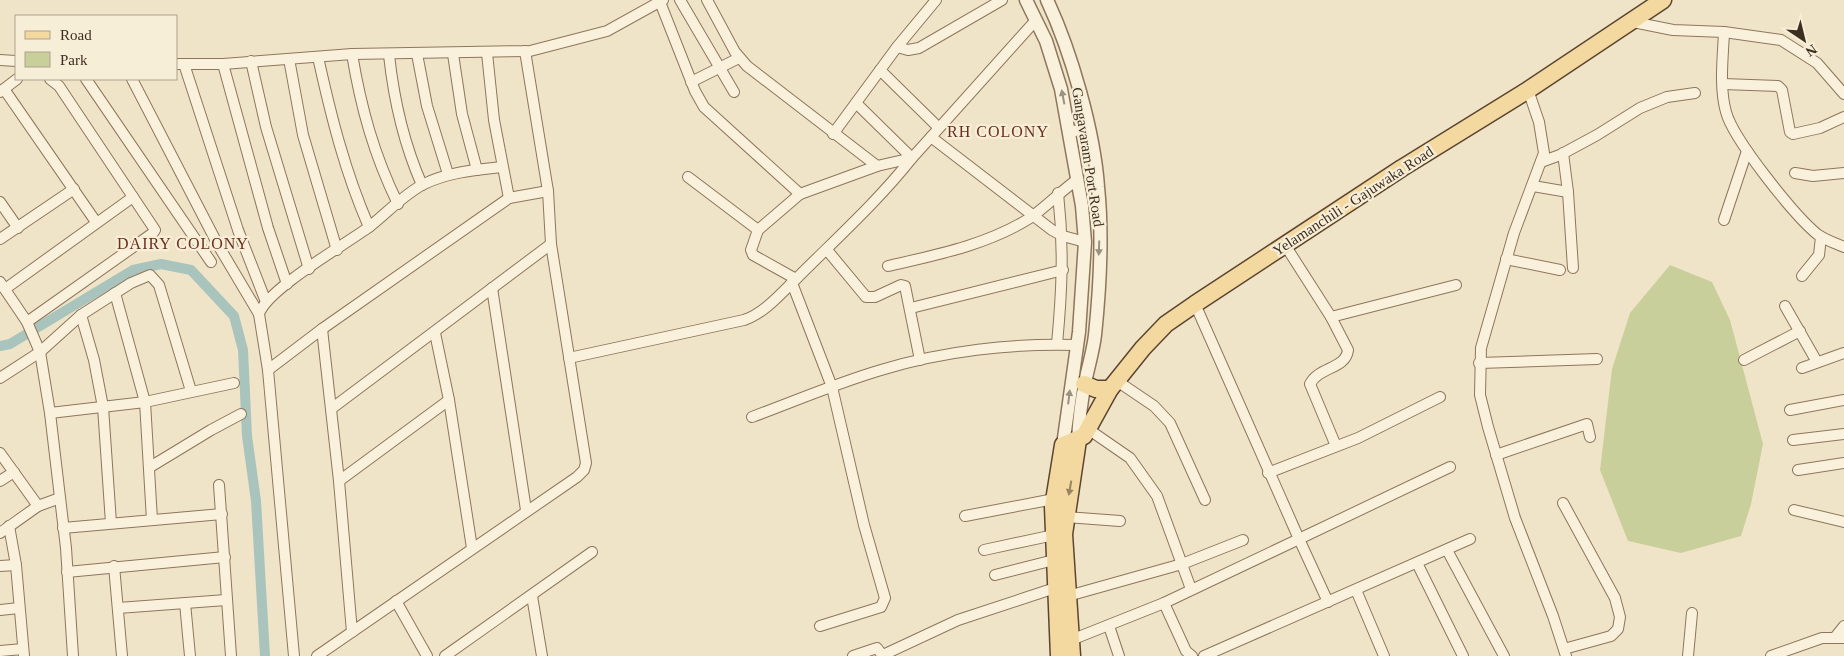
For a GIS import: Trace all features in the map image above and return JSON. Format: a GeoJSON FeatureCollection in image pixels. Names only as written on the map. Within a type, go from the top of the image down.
{"type":"FeatureCollection","features":[{"type":"Feature","properties":{"kind":"main road","name":"Yelamanchili - Gajuwaka Road"},"geometry":{"type":"LineString","coordinates":[[1071,648],[1054,560],[1054,499],[1077,438],[1114,385],[1143,348],[1166,324],[1195,304],[1402,168],[1633,22],[1663,0]]}},
{"type":"Feature","properties":{"kind":"main road"},"geometry":{"type":"LineString","coordinates":[[1084,384],[1096,389],[1114,385]]}},
{"type":"Feature","properties":{"kind":"main road","name":"Yelamanchili - Gajuwaka Road"},"geometry":{"type":"LineString","coordinates":[[1059,656],[1064,534],[1077,438]]}},
{"type":"Feature","properties":{"kind":"street"},"geometry":{"type":"LineString","coordinates":[[680,0],[734,92]]}},
{"type":"Feature","properties":{"kind":"street"},"geometry":{"type":"LineString","coordinates":[[707,0],[739,58],[877,166]]}},
{"type":"Feature","properties":{"kind":"street"},"geometry":{"type":"LineString","coordinates":[[834,134],[897,46],[936,0]]}},
{"type":"Feature","properties":{"kind":"street","name":"Gangavaram Port Road"},"geometry":{"type":"LineString","coordinates":[[1026,0],[1046,41],[1061,89],[1078,179],[1085,242],[1077,345],[1077,438]]}},
{"type":"Feature","properties":{"kind":"street","name":"Gangavaram Port Road"},"geometry":{"type":"LineString","coordinates":[[1047,0],[1068,55],[1088,128],[1098,185],[1100,229],[1095,334],[1084,384],[1077,438]]}},
{"type":"Feature","properties":{"kind":"street"},"geometry":{"type":"LineString","coordinates":[[266,302],[238,230],[180,64],[223,64],[352,54],[453,54],[528,51],[607,31],[662,1],[691,82],[704,107],[800,194]]}},
{"type":"Feature","properties":{"kind":"street"},"geometry":{"type":"LineString","coordinates":[[897,46],[908,50],[919,48],[1001,1]]}},
{"type":"Feature","properties":{"kind":"street"},"geometry":{"type":"LineString","coordinates":[[569,358],[752,317],[827,250],[894,181],[938,128],[1036,20]]}},
{"type":"Feature","properties":{"kind":"street"},"geometry":{"type":"LineString","coordinates":[[1633,22],[1673,30],[1724,32],[1781,40],[1817,63],[1844,94]]}},
{"type":"Feature","properties":{"kind":"street"},"geometry":{"type":"LineString","coordinates":[[1724,32],[1723,84],[1728,118],[1747,151],[1801,218],[1821,237],[1844,247]]}},
{"type":"Feature","properties":{"kind":"street"},"geometry":{"type":"LineString","coordinates":[[317,656],[526,510],[577,477],[584,470],[586,463],[551,244],[548,191],[528,51]]}},
{"type":"Feature","properties":{"kind":"street"},"geometry":{"type":"LineString","coordinates":[[487,53],[502,167],[510,198]]}},
{"type":"Feature","properties":{"kind":"street"},"geometry":{"type":"LineString","coordinates":[[352,54],[358,88],[374,151],[398,204]]}},
{"type":"Feature","properties":{"kind":"street"},"geometry":{"type":"LineString","coordinates":[[389,54],[394,96],[402,134],[422,185]]}},
{"type":"Feature","properties":{"kind":"street"},"geometry":{"type":"LineString","coordinates":[[418,54],[427,106],[448,174]]}},
{"type":"Feature","properties":{"kind":"street"},"geometry":{"type":"LineString","coordinates":[[453,54],[462,114],[477,170]]}},
{"type":"Feature","properties":{"kind":"street"},"geometry":{"type":"LineString","coordinates":[[318,57],[332,124],[352,187],[369,227]]}},
{"type":"Feature","properties":{"kind":"street"},"geometry":{"type":"LineString","coordinates":[[691,82],[739,58]]}},
{"type":"Feature","properties":{"kind":"street"},"geometry":{"type":"LineString","coordinates":[[290,59],[304,135],[337,250]]}},
{"type":"Feature","properties":{"kind":"street"},"geometry":{"type":"LineString","coordinates":[[0,60],[15,61]]}},
{"type":"Feature","properties":{"kind":"street"},"geometry":{"type":"LineString","coordinates":[[251,61],[266,127],[309,269]]}},
{"type":"Feature","properties":{"kind":"street"},"geometry":{"type":"LineString","coordinates":[[223,64],[268,228],[287,284]]}},
{"type":"Feature","properties":{"kind":"street"},"geometry":{"type":"LineString","coordinates":[[880,70],[938,128]]}},
{"type":"Feature","properties":{"kind":"street"},"geometry":{"type":"LineString","coordinates":[[16,80],[2,90],[96,222]]}},
{"type":"Feature","properties":{"kind":"street"},"geometry":{"type":"LineString","coordinates":[[87,80],[211,262]]}},
{"type":"Feature","properties":{"kind":"street"},"geometry":{"type":"LineString","coordinates":[[133,80],[218,245],[259,314],[268,370],[294,656]]}},
{"type":"Feature","properties":{"kind":"street"},"geometry":{"type":"LineString","coordinates":[[26,322],[153,233],[154,226],[57,81]]}},
{"type":"Feature","properties":{"kind":"street"},"geometry":{"type":"LineString","coordinates":[[1723,84],[1778,86],[1782,90],[1790,132],[1793,134],[1820,128],[1844,117]]}},
{"type":"Feature","properties":{"kind":"street"},"geometry":{"type":"LineString","coordinates":[[1528,90],[1543,139],[1544,153],[1517,224],[1481,348],[1479,363],[1480,395],[1515,518],[1565,653],[1611,636],[1618,629],[1620,617],[1615,598],[1563,503]]}},
{"type":"Feature","properties":{"kind":"street"},"geometry":{"type":"LineString","coordinates":[[1541,162],[1597,136],[1640,108],[1667,98],[1695,93]]}},
{"type":"Feature","properties":{"kind":"street"},"geometry":{"type":"LineString","coordinates":[[856,103],[912,158]]}},
{"type":"Feature","properties":{"kind":"street"},"geometry":{"type":"LineString","coordinates":[[1070,132],[1088,128]]}},
{"type":"Feature","properties":{"kind":"street"},"geometry":{"type":"LineString","coordinates":[[931,137],[1032,216],[1063,236],[1085,242]]}},
{"type":"Feature","properties":{"kind":"street"},"geometry":{"type":"LineString","coordinates":[[1724,220],[1747,151]]}},
{"type":"Feature","properties":{"kind":"street"},"geometry":{"type":"LineString","coordinates":[[1563,153],[1568,192],[1573,268]]}},
{"type":"Feature","properties":{"kind":"street"},"geometry":{"type":"LineString","coordinates":[[820,626],[881,606],[885,598],[864,525],[832,386],[794,281],[754,255],[751,250],[758,230],[800,194],[877,166],[912,158]]}},
{"type":"Feature","properties":{"kind":"street"},"geometry":{"type":"LineString","coordinates":[[259,314],[266,302],[287,284],[369,227],[422,185],[448,174],[502,167]]}},
{"type":"Feature","properties":{"kind":"street"},"geometry":{"type":"LineString","coordinates":[[1796,173],[1813,176],[1844,172]]}},
{"type":"Feature","properties":{"kind":"street"},"geometry":{"type":"LineString","coordinates":[[688,177],[758,230]]}},
{"type":"Feature","properties":{"kind":"street"},"geometry":{"type":"LineString","coordinates":[[888,266],[971,245],[995,236],[1032,216],[1058,193],[1078,179]]}},
{"type":"Feature","properties":{"kind":"street"},"geometry":{"type":"LineString","coordinates":[[1533,186],[1568,192]]}},
{"type":"Feature","properties":{"kind":"street"},"geometry":{"type":"LineString","coordinates":[[0,239],[74,189]]}},
{"type":"Feature","properties":{"kind":"street"},"geometry":{"type":"LineString","coordinates":[[268,370],[322,329],[510,198],[548,191]]}},
{"type":"Feature","properties":{"kind":"street"},"geometry":{"type":"LineString","coordinates":[[1057,344],[1063,270],[1063,236],[1058,193]]}},
{"type":"Feature","properties":{"kind":"street"},"geometry":{"type":"LineString","coordinates":[[73,656],[60,498],[50,413],[40,352],[26,322],[2,286],[133,197]]}},
{"type":"Feature","properties":{"kind":"street"},"geometry":{"type":"LineString","coordinates":[[0,202],[18,228]]}},
{"type":"Feature","properties":{"kind":"street"},"geometry":{"type":"LineString","coordinates":[[1802,276],[1819,255],[1821,237]]}},
{"type":"Feature","properties":{"kind":"street"},"geometry":{"type":"LineString","coordinates":[[331,409],[435,333],[551,244]]}},
{"type":"Feature","properties":{"kind":"street"},"geometry":{"type":"LineString","coordinates":[[1284,245],[1331,317],[1346,344],[1348,355],[1344,360],[1322,373],[1310,384],[1336,446]]}},
{"type":"Feature","properties":{"kind":"street"},"geometry":{"type":"LineString","coordinates":[[827,250],[866,297],[875,297],[904,285],[908,290],[920,360]]}},
{"type":"Feature","properties":{"kind":"street"},"geometry":{"type":"LineString","coordinates":[[1506,259],[1560,270]]}},
{"type":"Feature","properties":{"kind":"street"},"geometry":{"type":"LineString","coordinates":[[911,308],[1063,270]]}},
{"type":"Feature","properties":{"kind":"street"},"geometry":{"type":"LineString","coordinates":[[0,378],[40,352],[81,315],[144,276],[150,275],[159,285],[190,391]]}},
{"type":"Feature","properties":{"kind":"street"},"geometry":{"type":"LineString","coordinates":[[1331,317],[1456,285]]}},
{"type":"Feature","properties":{"kind":"street"},"geometry":{"type":"LineString","coordinates":[[492,288],[526,510]]}},
{"type":"Feature","properties":{"kind":"street"},"geometry":{"type":"LineString","coordinates":[[115,293],[145,402],[152,520]]}},
{"type":"Feature","properties":{"kind":"street"},"geometry":{"type":"LineString","coordinates":[[1195,304],[1268,473],[1328,602]]}},
{"type":"Feature","properties":{"kind":"street"},"geometry":{"type":"LineString","coordinates":[[1785,306],[1817,362]]}},
{"type":"Feature","properties":{"kind":"street"},"geometry":{"type":"LineString","coordinates":[[81,315],[94,360],[102,407],[111,523]]}},
{"type":"Feature","properties":{"kind":"street"},"geometry":{"type":"LineString","coordinates":[[322,329],[339,481],[352,632]]}},
{"type":"Feature","properties":{"kind":"street"},"geometry":{"type":"LineString","coordinates":[[1744,360],[1800,331]]}},
{"type":"Feature","properties":{"kind":"street"},"geometry":{"type":"LineString","coordinates":[[435,333],[449,400],[472,548]]}},
{"type":"Feature","properties":{"kind":"street"},"geometry":{"type":"LineString","coordinates":[[752,417],[882,369],[920,360],[969,352],[1057,344],[1077,345]]}},
{"type":"Feature","properties":{"kind":"street"},"geometry":{"type":"LineString","coordinates":[[1802,368],[1844,353]]}},
{"type":"Feature","properties":{"kind":"street"},"geometry":{"type":"LineString","coordinates":[[1479,363],[1597,359]]}},
{"type":"Feature","properties":{"kind":"street"},"geometry":{"type":"LineString","coordinates":[[50,413],[145,402],[234,383]]}},
{"type":"Feature","properties":{"kind":"street"},"geometry":{"type":"LineString","coordinates":[[1114,385],[1154,406],[1170,423],[1205,500]]}},
{"type":"Feature","properties":{"kind":"street"},"geometry":{"type":"LineString","coordinates":[[1268,473],[1336,446],[1440,398]]}},
{"type":"Feature","properties":{"kind":"street"},"geometry":{"type":"LineString","coordinates":[[339,481],[449,400]]}},
{"type":"Feature","properties":{"kind":"street"},"geometry":{"type":"LineString","coordinates":[[1790,410],[1844,400]]}},
{"type":"Feature","properties":{"kind":"street"},"geometry":{"type":"LineString","coordinates":[[150,468],[211,430],[241,414]]}},
{"type":"Feature","properties":{"kind":"street"},"geometry":{"type":"LineString","coordinates":[[1496,454],[1587,424],[1590,438]]}},
{"type":"Feature","properties":{"kind":"street"},"geometry":{"type":"LineString","coordinates":[[1793,440],[1844,434]]}},
{"type":"Feature","properties":{"kind":"street"},"geometry":{"type":"LineString","coordinates":[[1077,438],[1130,458],[1157,496],[1191,589]]}},
{"type":"Feature","properties":{"kind":"street"},"geometry":{"type":"LineString","coordinates":[[0,453],[38,506]]}},
{"type":"Feature","properties":{"kind":"street"},"geometry":{"type":"LineString","coordinates":[[1798,470],[1844,463]]}},
{"type":"Feature","properties":{"kind":"street"},"geometry":{"type":"LineString","coordinates":[[1071,648],[1109,626],[1164,603],[1450,467]]}},
{"type":"Feature","properties":{"kind":"street"},"geometry":{"type":"LineString","coordinates":[[0,481],[14,472]]}},
{"type":"Feature","properties":{"kind":"street"},"geometry":{"type":"LineString","coordinates":[[219,485],[231,656]]}},
{"type":"Feature","properties":{"kind":"street"},"geometry":{"type":"LineString","coordinates":[[0,533],[38,506],[60,498]]}},
{"type":"Feature","properties":{"kind":"street"},"geometry":{"type":"LineString","coordinates":[[965,516],[1054,499]]}},
{"type":"Feature","properties":{"kind":"street"},"geometry":{"type":"LineString","coordinates":[[1794,510],[1844,522]]}},
{"type":"Feature","properties":{"kind":"street"},"geometry":{"type":"LineString","coordinates":[[63,528],[222,514]]}},
{"type":"Feature","properties":{"kind":"street"},"geometry":{"type":"LineString","coordinates":[[1066,517],[1120,521]]}},
{"type":"Feature","properties":{"kind":"street"},"geometry":{"type":"LineString","coordinates":[[0,651],[23,653],[16,565],[9,526]]}},
{"type":"Feature","properties":{"kind":"street"},"geometry":{"type":"LineString","coordinates":[[984,550],[1054,535]]}},
{"type":"Feature","properties":{"kind":"street"},"geometry":{"type":"LineString","coordinates":[[1204,656],[1470,539]]}},
{"type":"Feature","properties":{"kind":"street"},"geometry":{"type":"LineString","coordinates":[[853,656],[877,648],[883,655],[958,620],[1061,592],[1182,564],[1243,540]]}},
{"type":"Feature","properties":{"kind":"street"},"geometry":{"type":"LineString","coordinates":[[1447,550],[1504,656]]}},
{"type":"Feature","properties":{"kind":"street"},"geometry":{"type":"LineString","coordinates":[[445,656],[592,552]]}},
{"type":"Feature","properties":{"kind":"street"},"geometry":{"type":"LineString","coordinates":[[67,572],[114,566],[225,557]]}},
{"type":"Feature","properties":{"kind":"street"},"geometry":{"type":"LineString","coordinates":[[995,574],[1054,560]]}},
{"type":"Feature","properties":{"kind":"street"},"geometry":{"type":"LineString","coordinates":[[1417,563],[1463,656]]}},
{"type":"Feature","properties":{"kind":"street"},"geometry":{"type":"LineString","coordinates":[[0,566],[16,565]]}},
{"type":"Feature","properties":{"kind":"street"},"geometry":{"type":"LineString","coordinates":[[114,566],[122,656]]}},
{"type":"Feature","properties":{"kind":"street"},"geometry":{"type":"LineString","coordinates":[[1356,590],[1384,656]]}},
{"type":"Feature","properties":{"kind":"street"},"geometry":{"type":"LineString","coordinates":[[532,596],[542,656]]}},
{"type":"Feature","properties":{"kind":"street"},"geometry":{"type":"LineString","coordinates":[[118,608],[226,600]]}},
{"type":"Feature","properties":{"kind":"street"},"geometry":{"type":"LineString","coordinates":[[396,601],[427,656]]}},
{"type":"Feature","properties":{"kind":"street"},"geometry":{"type":"LineString","coordinates":[[185,603],[190,656]]}},
{"type":"Feature","properties":{"kind":"street"},"geometry":{"type":"LineString","coordinates":[[1164,603],[1186,651],[1192,656]]}},
{"type":"Feature","properties":{"kind":"street"},"geometry":{"type":"LineString","coordinates":[[0,610],[19,608]]}},
{"type":"Feature","properties":{"kind":"street"},"geometry":{"type":"LineString","coordinates":[[1688,656],[1692,613]]}},
{"type":"Feature","properties":{"kind":"street"},"geometry":{"type":"LineString","coordinates":[[1109,626],[1119,656]]}},
{"type":"Feature","properties":{"kind":"street"},"geometry":{"type":"LineString","coordinates":[[1771,656],[1822,638],[1840,637],[1844,627]]}},
{"type":"Feature","properties":{"kind":"green space"},"geometry":{"type":"Polygon","coordinates":[[[1670,265],[1712,282],[1730,320],[1763,444],[1751,504],[1741,536],[1681,553],[1628,541],[1600,470],[1612,369],[1630,313],[1670,265]]]}},
{"type":"Feature","properties":{"kind":"waterway"},"geometry":{"type":"LineString","coordinates":[[0,346],[10,344],[133,270],[161,264],[191,270],[234,316],[243,350],[247,436],[256,501],[265,656]]}},
{"type":"Feature","properties":{"kind":"district","name":"RH COLONY"},"geometry":{"type":"Point","coordinates":[998,131]}},
{"type":"Feature","properties":{"kind":"district","name":"DAIRY COLONY"},"geometry":{"type":"Point","coordinates":[183,243]}}]}
